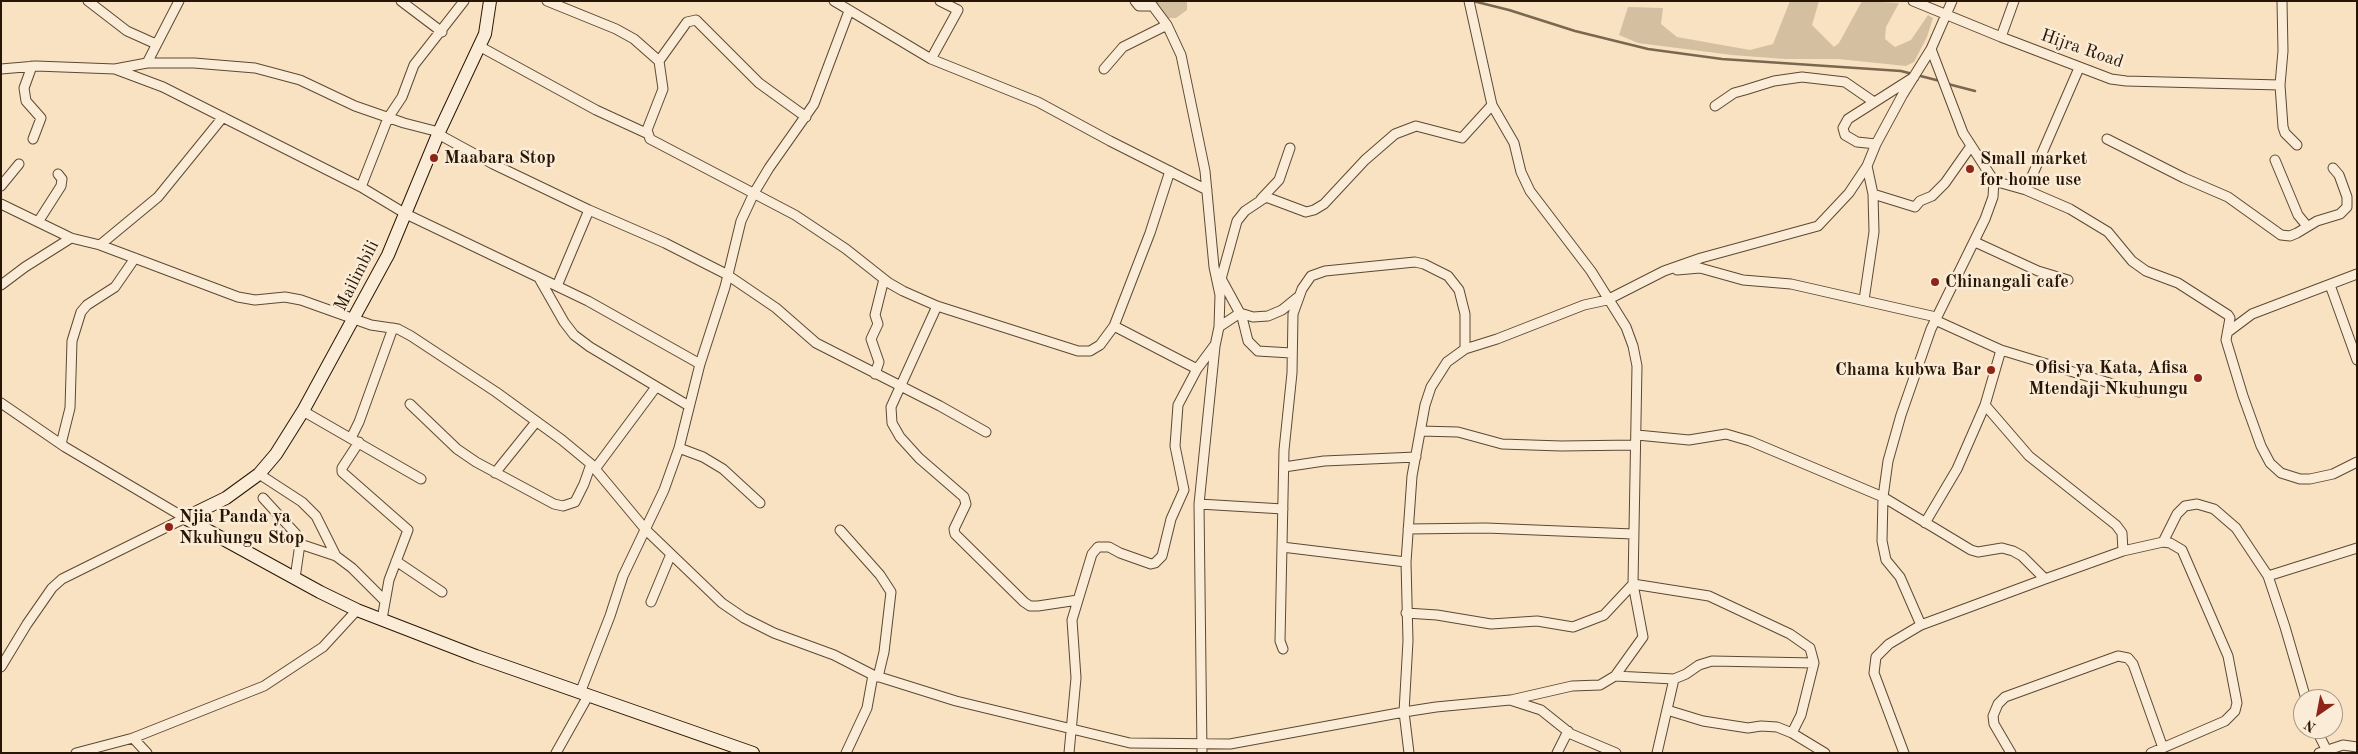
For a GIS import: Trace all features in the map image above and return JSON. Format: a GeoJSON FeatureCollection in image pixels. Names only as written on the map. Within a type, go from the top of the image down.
{"type":"FeatureCollection","features":[{"type":"Feature","properties":{"kind":"street"},"geometry":{"type":"LineString","coordinates":[[88,1],[127,31],[156,44]]}},
{"type":"Feature","properties":{"kind":"street"},"geometry":{"type":"LineString","coordinates":[[147,64],[179,1]]}},
{"type":"Feature","properties":{"kind":"street"},"geometry":{"type":"LineString","coordinates":[[401,1],[442,32]]}},
{"type":"Feature","properties":{"kind":"street"},"geometry":{"type":"LineString","coordinates":[[361,187],[388,118],[402,97],[414,65],[442,32],[464,1]]}},
{"type":"Feature","properties":{"kind":"street","name":"Mailimbili"},"geometry":{"type":"LineString","coordinates":[[186,518],[226,498],[259,474],[276,454],[303,411],[355,320],[388,255],[438,133],[484,34],[490,1]]}},
{"type":"Feature","properties":{"kind":"street"},"geometry":{"type":"LineString","coordinates":[[547,1],[616,29],[634,39],[658,62],[663,89],[646,133]]}},
{"type":"Feature","properties":{"kind":"street"},"geometry":{"type":"LineString","coordinates":[[932,59],[958,10],[940,1]]}},
{"type":"Feature","properties":{"kind":"street"},"geometry":{"type":"LineString","coordinates":[[1135,1],[1139,6],[1151,4],[1168,25],[1181,55],[1197,124],[1207,190],[1214,267],[1220,295],[1219,327],[1215,346],[1199,504],[1202,748]]}},
{"type":"Feature","properties":{"kind":"street"},"geometry":{"type":"LineString","coordinates":[[1469,1],[1492,105],[1514,143],[1521,172],[1530,191],[1591,271],[1607,300],[1626,327],[1633,346],[1637,366],[1633,584],[1643,637],[1616,676]]}},
{"type":"Feature","properties":{"kind":"street","name":"Hijra Road"},"geometry":{"type":"LineString","coordinates":[[1913,1],[2001,38],[2111,79],[2126,81],[2280,84]]}},
{"type":"Feature","properties":{"kind":"street"},"geometry":{"type":"LineString","coordinates":[[1409,753],[1404,712],[1408,642],[1406,562],[1412,476],[1425,405],[1431,387],[1447,362],[1465,349],[1497,339],[1584,305],[1607,300],[1664,271],[1702,258],[1818,226],[1849,193],[1868,166],[1876,144],[1932,49],[1952,1]]}},
{"type":"Feature","properties":{"kind":"street"},"geometry":{"type":"LineString","coordinates":[[2001,38],[2014,1]]}},
{"type":"Feature","properties":{"kind":"street"},"geometry":{"type":"LineString","coordinates":[[2282,1],[2283,51],[2280,84],[2283,127],[2285,133],[2297,145]]}},
{"type":"Feature","properties":{"kind":"street"},"geometry":{"type":"LineString","coordinates":[[837,2],[932,59],[1038,102],[1207,190]]}},
{"type":"Feature","properties":{"kind":"street"},"geometry":{"type":"LineString","coordinates":[[556,753],[584,694],[623,576],[664,490],[679,448],[700,364],[725,286],[726,274],[741,221],[754,193],[814,104],[850,11]]}},
{"type":"Feature","properties":{"kind":"street"},"geometry":{"type":"LineString","coordinates":[[658,62],[687,22],[696,20],[759,83],[806,117]]}},
{"type":"Feature","properties":{"kind":"street"},"geometry":{"type":"LineString","coordinates":[[1104,70],[1122,47],[1168,25]]}},
{"type":"Feature","properties":{"kind":"street"},"geometry":{"type":"LineString","coordinates":[[479,46],[596,110],[646,133],[650,139],[754,193],[827,236],[903,291],[937,306],[1078,351],[1090,350],[1100,345],[1114,326],[1150,233],[1170,171]]}},
{"type":"Feature","properties":{"kind":"street"},"geometry":{"type":"LineString","coordinates":[[1932,49],[1963,133],[1994,181],[2026,190],[2070,209],[2103,228],[2132,262],[2146,271],[2178,283],[2228,315],[2230,318],[2226,340],[2243,396],[2261,446],[2270,464],[2281,473],[2300,479],[2310,479],[2333,474],[2357,462]]}},
{"type":"Feature","properties":{"kind":"street"},"geometry":{"type":"LineString","coordinates":[[1,69],[32,66],[115,69],[147,64],[194,63],[254,68],[300,80],[355,106],[438,133],[589,210],[665,243],[726,274],[776,308],[816,343],[986,432]]}},
{"type":"Feature","properties":{"kind":"street"},"geometry":{"type":"LineString","coordinates":[[32,66],[24,88],[26,101],[41,118],[33,139]]}},
{"type":"Feature","properties":{"kind":"street"},"geometry":{"type":"LineString","coordinates":[[2026,190],[2079,68]]}},
{"type":"Feature","properties":{"kind":"street"},"geometry":{"type":"LineString","coordinates":[[115,69],[163,88],[223,117],[361,187],[406,214],[609,312],[700,364]]}},
{"type":"Feature","properties":{"kind":"street"},"geometry":{"type":"LineString","coordinates":[[1715,106],[1734,93],[1774,81],[1802,77],[1845,82],[1874,102]]}},
{"type":"Feature","properties":{"kind":"street"},"geometry":{"type":"LineString","coordinates":[[1876,144],[1857,142],[1845,135],[1843,128],[1848,119],[1914,77]]}},
{"type":"Feature","properties":{"kind":"street"},"geometry":{"type":"LineString","coordinates":[[1221,279],[1237,221],[1245,211],[1266,197],[1306,212],[1314,210],[1324,204],[1365,160],[1396,134],[1416,126],[1462,138],[1492,105]]}},
{"type":"Feature","properties":{"kind":"street"},"geometry":{"type":"LineString","coordinates":[[100,245],[158,197],[223,117]]}},
{"type":"Feature","properties":{"kind":"street"},"geometry":{"type":"LineString","coordinates":[[2108,139],[2184,178],[2228,197],[2281,235],[2290,236],[2307,226],[2340,214],[2347,207],[2357,204]]}},
{"type":"Feature","properties":{"kind":"street"},"geometry":{"type":"LineString","coordinates":[[1873,194],[1916,207],[1920,202],[1932,196],[1945,182],[1970,146]]}},
{"type":"Feature","properties":{"kind":"street"},"geometry":{"type":"LineString","coordinates":[[1258,203],[1279,180],[1290,148]]}},
{"type":"Feature","properties":{"kind":"street"},"geometry":{"type":"LineString","coordinates":[[2275,160],[2298,215],[2307,226]]}},
{"type":"Feature","properties":{"kind":"street"},"geometry":{"type":"LineString","coordinates":[[1,186],[19,164]]}},
{"type":"Feature","properties":{"kind":"street"},"geometry":{"type":"LineString","coordinates":[[1864,300],[1874,232],[1873,194],[1868,166]]}},
{"type":"Feature","properties":{"kind":"street"},"geometry":{"type":"LineString","coordinates":[[2333,168],[2339,175],[2347,197],[2347,207]]}},
{"type":"Feature","properties":{"kind":"street"},"geometry":{"type":"LineString","coordinates":[[38,222],[61,186],[62,179],[58,174]]}},
{"type":"Feature","properties":{"kind":"street"},"geometry":{"type":"LineString","coordinates":[[1921,625],[1900,577],[1886,560],[1881,530],[1888,461],[1901,415],[1936,318],[1976,242],[1992,197],[1994,181]]}},
{"type":"Feature","properties":{"kind":"street"},"geometry":{"type":"LineString","coordinates":[[1,204],[71,238],[100,245],[238,297],[256,300],[285,297],[301,300],[355,320],[371,325],[393,328],[411,336],[496,392],[562,440],[593,467],[646,530],[722,603],[744,618],[774,633],[834,655],[875,676],[956,701],[1072,731],[1130,743],[1202,748],[1404,712],[1510,700],[1572,686],[1595,686],[1616,676],[1674,679],[1712,660],[1814,663]]}},
{"type":"Feature","properties":{"kind":"street"},"geometry":{"type":"LineString","coordinates":[[558,286],[589,210]]}},
{"type":"Feature","properties":{"kind":"street"},"geometry":{"type":"LineString","coordinates":[[1,285],[25,267],[71,238]]}},
{"type":"Feature","properties":{"kind":"street"},"geometry":{"type":"LineString","coordinates":[[1976,242],[2038,271],[2068,280]]}},
{"type":"Feature","properties":{"kind":"street"},"geometry":{"type":"LineString","coordinates":[[61,444],[70,408],[72,341],[81,312],[115,287],[135,258]]}},
{"type":"Feature","properties":{"kind":"street"},"geometry":{"type":"LineString","coordinates":[[1283,649],[1280,641],[1284,468],[1292,373],[1293,314],[1300,295],[1311,276],[1325,271],[1414,262],[1424,264],[1448,276],[1459,290],[1465,314],[1465,349]]}},
{"type":"Feature","properties":{"kind":"street"},"geometry":{"type":"LineString","coordinates":[[1214,267],[1240,313],[1248,341],[1258,351],[1291,353]]}},
{"type":"Feature","properties":{"kind":"street"},"geometry":{"type":"LineString","coordinates":[[1664,271],[1700,268],[1743,280],[1791,284],[1936,318],[2002,350],[2139,392]]}},
{"type":"Feature","properties":{"kind":"street"},"geometry":{"type":"LineString","coordinates":[[2228,332],[2252,314],[2357,274]]}},
{"type":"Feature","properties":{"kind":"street"},"geometry":{"type":"LineString","coordinates":[[539,278],[564,322],[574,335],[689,406]]}},
{"type":"Feature","properties":{"kind":"street"},"geometry":{"type":"LineString","coordinates":[[875,374],[879,362],[871,339],[878,324],[876,315],[884,279]]}},
{"type":"Feature","properties":{"kind":"street"},"geometry":{"type":"LineString","coordinates":[[2330,285],[2357,360]]}},
{"type":"Feature","properties":{"kind":"street"},"geometry":{"type":"LineString","coordinates":[[1240,313],[1252,317],[1268,316],[1282,310],[1300,295]]}},
{"type":"Feature","properties":{"kind":"street"},"geometry":{"type":"LineString","coordinates":[[937,306],[891,407],[890,416],[892,423],[900,436],[919,458],[964,497],[966,504],[954,529],[961,542],[1030,606],[1078,600]]}},
{"type":"Feature","properties":{"kind":"street"},"geometry":{"type":"LineString","coordinates":[[1219,327],[1240,313]]}},
{"type":"Feature","properties":{"kind":"street"},"geometry":{"type":"LineString","coordinates":[[1114,326],[1196,369]]}},
{"type":"Feature","properties":{"kind":"street"},"geometry":{"type":"LineString","coordinates":[[382,619],[384,600],[396,561],[407,534],[406,527],[342,472],[342,468],[355,440],[359,422],[393,328]]}},
{"type":"Feature","properties":{"kind":"street"},"geometry":{"type":"LineString","coordinates":[[1068,753],[1072,731],[1076,678],[1072,620],[1092,554],[1098,547],[1109,547],[1151,564],[1156,563],[1162,556],[1171,519],[1184,490],[1176,446],[1178,405],[1196,369],[1215,346]]}},
{"type":"Feature","properties":{"kind":"street"},"geometry":{"type":"LineString","coordinates":[[1925,523],[1957,469],[1985,405],[2002,350]]}},
{"type":"Feature","properties":{"kind":"street"},"geometry":{"type":"LineString","coordinates":[[410,404],[457,449],[476,462],[554,504],[563,506],[574,502],[593,467],[656,387]]}},
{"type":"Feature","properties":{"kind":"street"},"geometry":{"type":"LineString","coordinates":[[1,403],[61,444],[186,518],[357,610],[584,694],[753,753]]}},
{"type":"Feature","properties":{"kind":"street"},"geometry":{"type":"LineString","coordinates":[[1985,405],[2029,456],[2116,525],[2122,533],[2123,551]]}},
{"type":"Feature","properties":{"kind":"street"},"geometry":{"type":"LineString","coordinates":[[303,411],[421,479]]}},
{"type":"Feature","properties":{"kind":"street"},"geometry":{"type":"LineString","coordinates":[[496,473],[536,422]]}},
{"type":"Feature","properties":{"kind":"street"},"geometry":{"type":"LineString","coordinates":[[1420,431],[1458,432],[1502,444],[1561,446],[1635,445]]}},
{"type":"Feature","properties":{"kind":"street"},"geometry":{"type":"LineString","coordinates":[[1637,435],[1689,440],[1713,434],[1736,436],[1787,455],[1883,497],[1971,550],[1978,552],[2002,548],[2013,550],[2022,556],[2045,579]]}},
{"type":"Feature","properties":{"kind":"street"},"geometry":{"type":"LineString","coordinates":[[679,448],[703,457],[723,469],[760,503]]}},
{"type":"Feature","properties":{"kind":"street"},"geometry":{"type":"LineString","coordinates":[[1284,468],[1324,461],[1416,457]]}},
{"type":"Feature","properties":{"kind":"street"},"geometry":{"type":"LineString","coordinates":[[259,474],[302,502],[316,516],[336,556]]}},
{"type":"Feature","properties":{"kind":"street"},"geometry":{"type":"LineString","coordinates":[[263,498],[296,534],[300,544],[295,578]]}},
{"type":"Feature","properties":{"kind":"street"},"geometry":{"type":"LineString","coordinates":[[1199,504],[1283,509]]}},
{"type":"Feature","properties":{"kind":"street"},"geometry":{"type":"LineString","coordinates":[[2163,542],[2177,514],[2186,506],[2197,504],[2214,509],[2236,528],[2268,576],[2303,689]]}},
{"type":"Feature","properties":{"kind":"street"},"geometry":{"type":"LineString","coordinates":[[1,668],[32,617],[52,588],[62,579],[186,518]]}},
{"type":"Feature","properties":{"kind":"street"},"geometry":{"type":"LineString","coordinates":[[1408,529],[1486,528],[1633,534]]}},
{"type":"Feature","properties":{"kind":"street"},"geometry":{"type":"LineString","coordinates":[[840,530],[880,575],[891,592],[886,636],[867,708],[846,753]]}},
{"type":"Feature","properties":{"kind":"street"},"geometry":{"type":"LineString","coordinates":[[1904,753],[1874,673],[1876,657],[1888,644],[1921,625],[2045,579],[2123,551],[2170,542],[2182,550],[2228,656],[2237,703],[2235,711],[2225,720],[2151,753]]}},
{"type":"Feature","properties":{"kind":"street"},"geometry":{"type":"LineString","coordinates":[[300,544],[336,556],[352,568],[384,600]]}},
{"type":"Feature","properties":{"kind":"street"},"geometry":{"type":"LineString","coordinates":[[1282,547],[1406,562]]}},
{"type":"Feature","properties":{"kind":"street"},"geometry":{"type":"LineString","coordinates":[[2268,576],[2357,548]]}},
{"type":"Feature","properties":{"kind":"street"},"geometry":{"type":"LineString","coordinates":[[651,602],[671,554]]}},
{"type":"Feature","properties":{"kind":"street"},"geometry":{"type":"LineString","coordinates":[[396,561],[442,592]]}},
{"type":"Feature","properties":{"kind":"street"},"geometry":{"type":"LineString","coordinates":[[1406,614],[1437,615],[1491,624],[1537,621],[1573,627],[1604,615],[1633,584]]}},
{"type":"Feature","properties":{"kind":"street"},"geometry":{"type":"LineString","coordinates":[[1633,584],[1709,596],[1800,639],[1810,648],[1814,663],[1801,715],[1792,733]]}},
{"type":"Feature","properties":{"kind":"street"},"geometry":{"type":"LineString","coordinates":[[76,753],[133,738],[264,686],[323,647],[357,610]]}},
{"type":"Feature","properties":{"kind":"street"},"geometry":{"type":"LineString","coordinates":[[2010,753],[1994,724],[1993,716],[1998,704],[2005,698],[2118,656],[2128,658],[2133,664],[2164,748]]}},
{"type":"Feature","properties":{"kind":"street"},"geometry":{"type":"LineString","coordinates":[[1657,753],[1674,679]]}},
{"type":"Feature","properties":{"kind":"street"},"geometry":{"type":"LineString","coordinates":[[1510,700],[1541,710],[1581,739],[1616,753]]}},
{"type":"Feature","properties":{"kind":"street"},"geometry":{"type":"LineString","coordinates":[[1667,710],[1703,721],[1748,728],[1769,725],[1792,733],[1825,753]]}},
{"type":"Feature","properties":{"kind":"street"},"geometry":{"type":"LineString","coordinates":[[1558,753],[1568,731]]}},
{"type":"Feature","properties":{"kind":"street"},"geometry":{"type":"LineString","coordinates":[[133,738],[147,753]]}},
{"type":"Feature","properties":{"kind":"street"},"geometry":{"type":"LineString","coordinates":[[2320,739],[2325,752],[2343,745],[2357,747]]}},
{"type":"Feature","properties":{"kind":"shaded area"},"geometry":{"type":"Polygon","coordinates":[[[1143,1],[1187,1],[1187,10],[1176,18],[1162,18],[1152,13],[1143,1]]]}},
{"type":"Feature","properties":{"kind":"shaded area"},"geometry":{"type":"Polygon","coordinates":[[[1790,1],[1819,1],[1812,25],[1834,47],[1839,43],[1862,1],[1899,3],[1886,27],[1885,39],[1895,47],[1911,40],[1928,15],[1933,18],[1927,37],[1914,62],[1906,66],[1838,59],[1785,59],[1732,55],[1638,43],[1619,35],[1628,7],[1663,8],[1661,24],[1677,37],[1750,50],[1773,44],[1790,1]]]}},
{"type":"Feature","properties":{"kind":"waterway"},"geometry":{"type":"LineString","coordinates":[[1473,1],[1509,10],[1575,31],[1648,49],[1722,59],[1901,71],[1940,81]]}},
{"type":"Feature","properties":{"kind":"waterway"},"geometry":{"type":"LineString","coordinates":[[1948,84],[1975,91]]}},
{"type":"Feature","properties":{"kind":"place","name":"Maabara Stop"},"geometry":{"type":"Point","coordinates":[434,158]}},
{"type":"Feature","properties":{"kind":"place","name":"Small market for home use"},"geometry":{"type":"Point","coordinates":[1970,169]}},
{"type":"Feature","properties":{"kind":"place","name":"Chinangali cafe"},"geometry":{"type":"Point","coordinates":[1935,282]}},
{"type":"Feature","properties":{"kind":"place","name":"Chama kubwa Bar"},"geometry":{"type":"Point","coordinates":[1991,370]}},
{"type":"Feature","properties":{"kind":"place","name":"Ofisi ya Kata, Afisa Mtendaji Nkuhungu"},"geometry":{"type":"Point","coordinates":[2198,378]}},
{"type":"Feature","properties":{"kind":"place","name":"Njia Panda ya Nkuhungu Stop"},"geometry":{"type":"Point","coordinates":[169,527]}}]}
